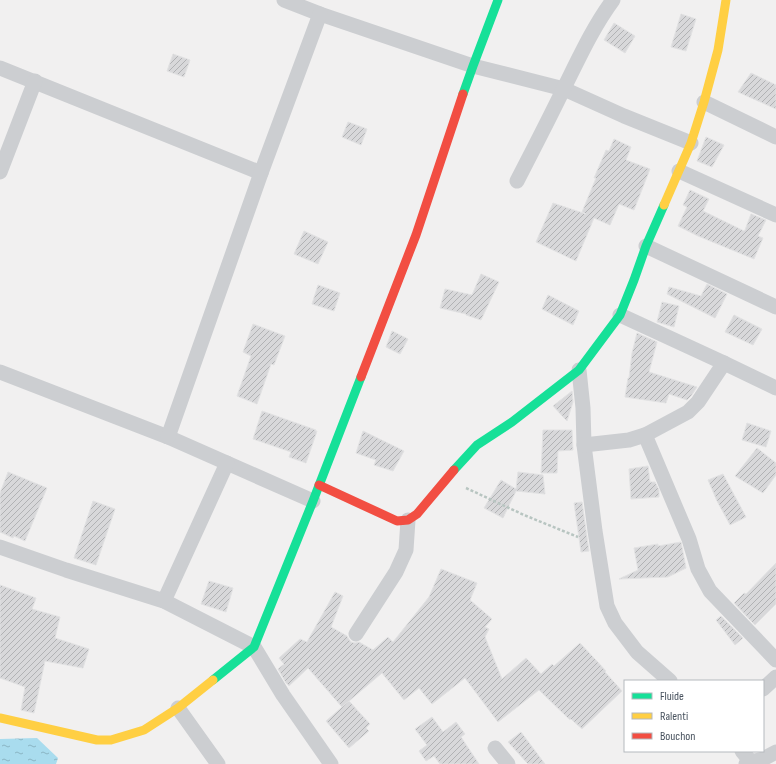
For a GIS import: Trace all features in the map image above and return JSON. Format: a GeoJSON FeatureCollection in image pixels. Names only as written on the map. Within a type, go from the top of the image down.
{"type":"FeatureCollection","features":[{"type":"Feature","properties":{"kind":"street"},"geometry":{"type":"LineString","coordinates":[[284,0],[320,14],[473,66],[564,89],[691,144]]}},
{"type":"Feature","properties":{"kind":"street"},"geometry":{"type":"LineString","coordinates":[[0,718],[97,740],[111,740],[123,737],[144,730],[178,708],[254,647],[313,501],[416,235],[473,66],[498,0]]}},
{"type":"Feature","properties":{"kind":"street"},"geometry":{"type":"LineString","coordinates":[[517,180],[584,48],[603,14],[613,0]]}},
{"type":"Feature","properties":{"kind":"street"},"geometry":{"type":"LineString","coordinates":[[319,485],[397,521],[408,520],[417,514],[446,478],[477,445],[512,422],[579,370],[620,315],[646,246],[691,144],[718,50],[726,0]]}},
{"type":"Feature","properties":{"kind":"street"},"geometry":{"type":"LineString","coordinates":[[168,437],[261,173],[320,14]]}},
{"type":"Feature","properties":{"kind":"street"},"geometry":{"type":"LineString","coordinates":[[0,68],[261,173]]}},
{"type":"Feature","properties":{"kind":"street"},"geometry":{"type":"LineString","coordinates":[[0,172],[35,81]]}},
{"type":"Feature","properties":{"kind":"street"},"geometry":{"type":"LineString","coordinates":[[704,102],[776,137]]}},
{"type":"Feature","properties":{"kind":"street"},"geometry":{"type":"LineString","coordinates":[[679,171],[776,215]]}},
{"type":"Feature","properties":{"kind":"street"},"geometry":{"type":"LineString","coordinates":[[646,246],[776,307]]}},
{"type":"Feature","properties":{"kind":"street"},"geometry":{"type":"LineString","coordinates":[[620,315],[776,388]]}},
{"type":"Feature","properties":{"kind":"street"},"geometry":{"type":"LineString","coordinates":[[584,445],[629,440],[645,435],[688,412],[698,402],[724,363]]}},
{"type":"Feature","properties":{"kind":"street"},"geometry":{"type":"LineString","coordinates":[[579,370],[583,408],[584,445],[597,545],[607,606],[615,623],[637,652],[669,680]]}},
{"type":"Feature","properties":{"kind":"street"},"geometry":{"type":"LineString","coordinates":[[0,372],[168,437],[313,501]]}},
{"type":"Feature","properties":{"kind":"street"},"geometry":{"type":"LineString","coordinates":[[645,435],[689,539],[698,569],[710,591],[776,660]]}},
{"type":"Feature","properties":{"kind":"street"},"geometry":{"type":"LineString","coordinates":[[164,601],[227,463]]}},
{"type":"Feature","properties":{"kind":"street"},"geometry":{"type":"LineString","coordinates":[[356,634],[396,572],[406,550],[408,520]]}},
{"type":"Feature","properties":{"kind":"street"},"geometry":{"type":"LineString","coordinates":[[0,547],[66,570],[164,601],[254,647],[283,695],[331,764]]}},
{"type":"Feature","properties":{"kind":"street"},"geometry":{"type":"LineString","coordinates":[[764,688],[776,677]]}},
{"type":"Feature","properties":{"kind":"street"},"geometry":{"type":"LineString","coordinates":[[178,708],[218,764]]}},
{"type":"Feature","properties":{"kind":"street"},"geometry":{"type":"LineString","coordinates":[[495,748],[508,764]]}},
{"type":"Feature","properties":{"kind":"street"},"geometry":{"type":"LineString","coordinates":[[748,760],[764,759],[776,752]]}},
{"type":"Feature","properties":{"kind":"path"},"geometry":{"type":"LineString","coordinates":[[446,478],[524,515],[597,545]]}},
{"type":"Feature","properties":{"kind":"water"},"geometry":{"type":"Polygon","coordinates":[[[37,738],[58,758],[56,764],[0,764],[0,739],[37,738]]]}},
{"type":"Feature","properties":{"kind":"building"},"geometry":{"type":"Polygon","coordinates":[[[681,14],[696,19],[686,51],[671,47],[681,14]]]}},
{"type":"Feature","properties":{"kind":"building"},"geometry":{"type":"Polygon","coordinates":[[[614,23],[635,36],[625,53],[604,40],[614,23]]]}},
{"type":"Feature","properties":{"kind":"building"},"geometry":{"type":"Polygon","coordinates":[[[173,54],[190,60],[184,77],[167,71],[173,54]]]}},
{"type":"Feature","properties":{"kind":"building"},"geometry":{"type":"Polygon","coordinates":[[[751,73],[776,85],[776,109],[738,92],[751,73]]]}},
{"type":"Feature","properties":{"kind":"building"},"geometry":{"type":"Polygon","coordinates":[[[348,122],[367,129],[361,145],[342,137],[348,122]]]}},
{"type":"Feature","properties":{"kind":"building"},"geometry":{"type":"Polygon","coordinates":[[[706,137],[724,145],[712,167],[697,161],[706,137]]]}},
{"type":"Feature","properties":{"kind":"building"},"geometry":{"type":"Polygon","coordinates":[[[614,139],[631,147],[626,160],[650,169],[634,210],[619,204],[610,225],[594,218],[576,261],[536,242],[553,203],[586,214],[582,212],[596,178],[594,178],[606,150],[609,151],[614,139]]]}},
{"type":"Feature","properties":{"kind":"building"},"geometry":{"type":"Polygon","coordinates":[[[690,190],[709,199],[703,211],[744,231],[751,214],[766,220],[758,236],[763,238],[754,259],[698,236],[678,226],[687,207],[683,205],[690,190]]]}},
{"type":"Feature","properties":{"kind":"building"},"geometry":{"type":"Polygon","coordinates":[[[304,231],[328,242],[318,264],[294,254],[304,231]]]}},
{"type":"Feature","properties":{"kind":"building"},"geometry":{"type":"Polygon","coordinates":[[[481,274],[499,282],[481,320],[466,314],[440,308],[445,289],[472,295],[481,274]]]}},
{"type":"Feature","properties":{"kind":"building"},"geometry":{"type":"Polygon","coordinates":[[[707,284],[727,294],[715,318],[667,294],[669,287],[701,296],[707,284]]]}},
{"type":"Feature","properties":{"kind":"building"},"geometry":{"type":"Polygon","coordinates":[[[318,285],[340,293],[334,311],[312,304],[318,285]]]}},
{"type":"Feature","properties":{"kind":"building"},"geometry":{"type":"Polygon","coordinates":[[[548,295],[579,311],[573,325],[542,309],[548,295]]]}},
{"type":"Feature","properties":{"kind":"building"},"geometry":{"type":"Polygon","coordinates":[[[662,302],[679,306],[674,327],[657,322],[662,302]]]}},
{"type":"Feature","properties":{"kind":"building"},"geometry":{"type":"Polygon","coordinates":[[[734,315],[762,329],[753,345],[725,332],[734,315]]]}},
{"type":"Feature","properties":{"kind":"building"},"geometry":{"type":"Polygon","coordinates":[[[253,324],[285,336],[274,365],[271,364],[257,404],[237,396],[251,356],[243,352],[253,324]]]}},
{"type":"Feature","properties":{"kind":"building"},"geometry":{"type":"Polygon","coordinates":[[[392,331],[408,339],[400,354],[386,347],[392,331]]]}},
{"type":"Feature","properties":{"kind":"building"},"geometry":{"type":"Polygon","coordinates":[[[637,333],[657,342],[649,372],[697,387],[687,400],[669,394],[666,403],[625,397],[632,353],[637,333]]]}},
{"type":"Feature","properties":{"kind":"building"},"geometry":{"type":"Polygon","coordinates":[[[572,391],[573,402],[567,421],[553,406],[572,391]]]}},
{"type":"Feature","properties":{"kind":"building"},"geometry":{"type":"Polygon","coordinates":[[[262,411],[317,431],[306,463],[289,457],[291,452],[253,439],[262,411]]]}},
{"type":"Feature","properties":{"kind":"building"},"geometry":{"type":"Polygon","coordinates":[[[747,423],[771,431],[766,447],[742,440],[747,423]]]}},
{"type":"Feature","properties":{"kind":"building"},"geometry":{"type":"Polygon","coordinates":[[[543,430],[572,430],[573,450],[558,451],[557,473],[541,473],[543,430]]]}},
{"type":"Feature","properties":{"kind":"building"},"geometry":{"type":"Polygon","coordinates":[[[363,431],[404,451],[393,471],[374,465],[376,460],[356,453],[363,431]]]}},
{"type":"Feature","properties":{"kind":"building"},"geometry":{"type":"Polygon","coordinates":[[[757,448],[776,463],[776,475],[763,493],[735,476],[757,448]]]}},
{"type":"Feature","properties":{"kind":"building"},"geometry":{"type":"Polygon","coordinates":[[[648,466],[650,482],[655,482],[659,490],[659,497],[631,499],[629,469],[648,466]]]}},
{"type":"Feature","properties":{"kind":"building"},"geometry":{"type":"Polygon","coordinates":[[[8,472],[47,488],[25,541],[14,536],[13,538],[0,532],[0,493],[8,472]]]}},
{"type":"Feature","properties":{"kind":"building"},"geometry":{"type":"Polygon","coordinates":[[[518,472],[543,475],[545,494],[516,491],[503,518],[484,508],[501,480],[516,489],[518,472]]]}},
{"type":"Feature","properties":{"kind":"building"},"geometry":{"type":"Polygon","coordinates":[[[723,474],[746,517],[730,525],[708,480],[723,474]]]}},
{"type":"Feature","properties":{"kind":"building"},"geometry":{"type":"Polygon","coordinates":[[[93,501],[115,509],[96,565],[74,558],[93,501]]]}},
{"type":"Feature","properties":{"kind":"building"},"geometry":{"type":"Polygon","coordinates":[[[582,502],[589,551],[581,552],[574,503],[582,502]]]}},
{"type":"Feature","properties":{"kind":"building"},"geometry":{"type":"Polygon","coordinates":[[[681,542],[686,568],[668,577],[619,579],[638,570],[634,548],[681,542]]]}},
{"type":"Feature","properties":{"kind":"building"},"geometry":{"type":"Polygon","coordinates":[[[776,563],[776,604],[755,625],[734,603],[744,593],[746,594],[776,563]]]}},
{"type":"Feature","properties":{"kind":"building"},"geometry":{"type":"Polygon","coordinates":[[[441,569],[477,583],[470,600],[492,619],[485,627],[489,629],[485,637],[502,679],[526,658],[541,674],[552,664],[554,666],[580,643],[622,691],[582,729],[571,719],[570,720],[539,690],[498,722],[465,678],[432,704],[419,688],[404,700],[382,673],[342,707],[308,668],[289,686],[286,683],[278,669],[284,664],[279,658],[300,639],[307,642],[335,592],[343,596],[331,627],[347,636],[351,642],[359,642],[373,650],[388,637],[393,642],[429,597],[441,569]]]}},
{"type":"Feature","properties":{"kind":"building"},"geometry":{"type":"Polygon","coordinates":[[[209,581],[233,588],[226,612],[201,604],[209,581]]]}},
{"type":"Feature","properties":{"kind":"building"},"geometry":{"type":"Polygon","coordinates":[[[0,585],[36,598],[32,609],[60,617],[55,638],[89,649],[83,668],[45,661],[34,713],[21,710],[25,687],[0,678],[0,585]]]}},
{"type":"Feature","properties":{"kind":"building"},"geometry":{"type":"Polygon","coordinates":[[[721,616],[743,638],[735,645],[716,620],[721,616]]]}},
{"type":"Feature","properties":{"kind":"building"},"geometry":{"type":"Polygon","coordinates":[[[349,701],[370,724],[366,728],[369,731],[349,748],[326,721],[349,701]]]}},
{"type":"Feature","properties":{"kind":"building"},"geometry":{"type":"Polygon","coordinates":[[[432,717],[443,732],[456,722],[465,734],[461,737],[479,764],[440,764],[434,756],[426,761],[419,751],[427,745],[415,729],[432,717]]]}},
{"type":"Feature","properties":{"kind":"building"},"geometry":{"type":"Polygon","coordinates":[[[521,732],[545,764],[528,764],[508,742],[521,732]]]}},
{"type":"Feature","properties":{"kind":"traffic: fast"},"geometry":{"type":"LineString","coordinates":[[463,94],[498,0]]}},
{"type":"Feature","properties":{"kind":"traffic: fast"},"geometry":{"type":"LineString","coordinates":[[454,470],[477,445],[512,422],[579,370],[620,315],[646,246],[664,205]]}},
{"type":"Feature","properties":{"kind":"traffic: fast"},"geometry":{"type":"LineString","coordinates":[[213,680],[254,647],[361,377]]}},
{"type":"Feature","properties":{"kind":"traffic: slow"},"geometry":{"type":"LineString","coordinates":[[664,205],[691,143],[704,102],[718,50],[726,0]]}},
{"type":"Feature","properties":{"kind":"traffic: slow"},"geometry":{"type":"LineString","coordinates":[[0,718],[97,740],[111,740],[144,730],[178,708],[213,680]]}},
{"type":"Feature","properties":{"kind":"traffic: jam"},"geometry":{"type":"LineString","coordinates":[[361,377],[416,235],[463,94]]}},
{"type":"Feature","properties":{"kind":"traffic: jam"},"geometry":{"type":"LineString","coordinates":[[319,485],[397,521],[408,520],[417,514],[454,470]]}}]}
